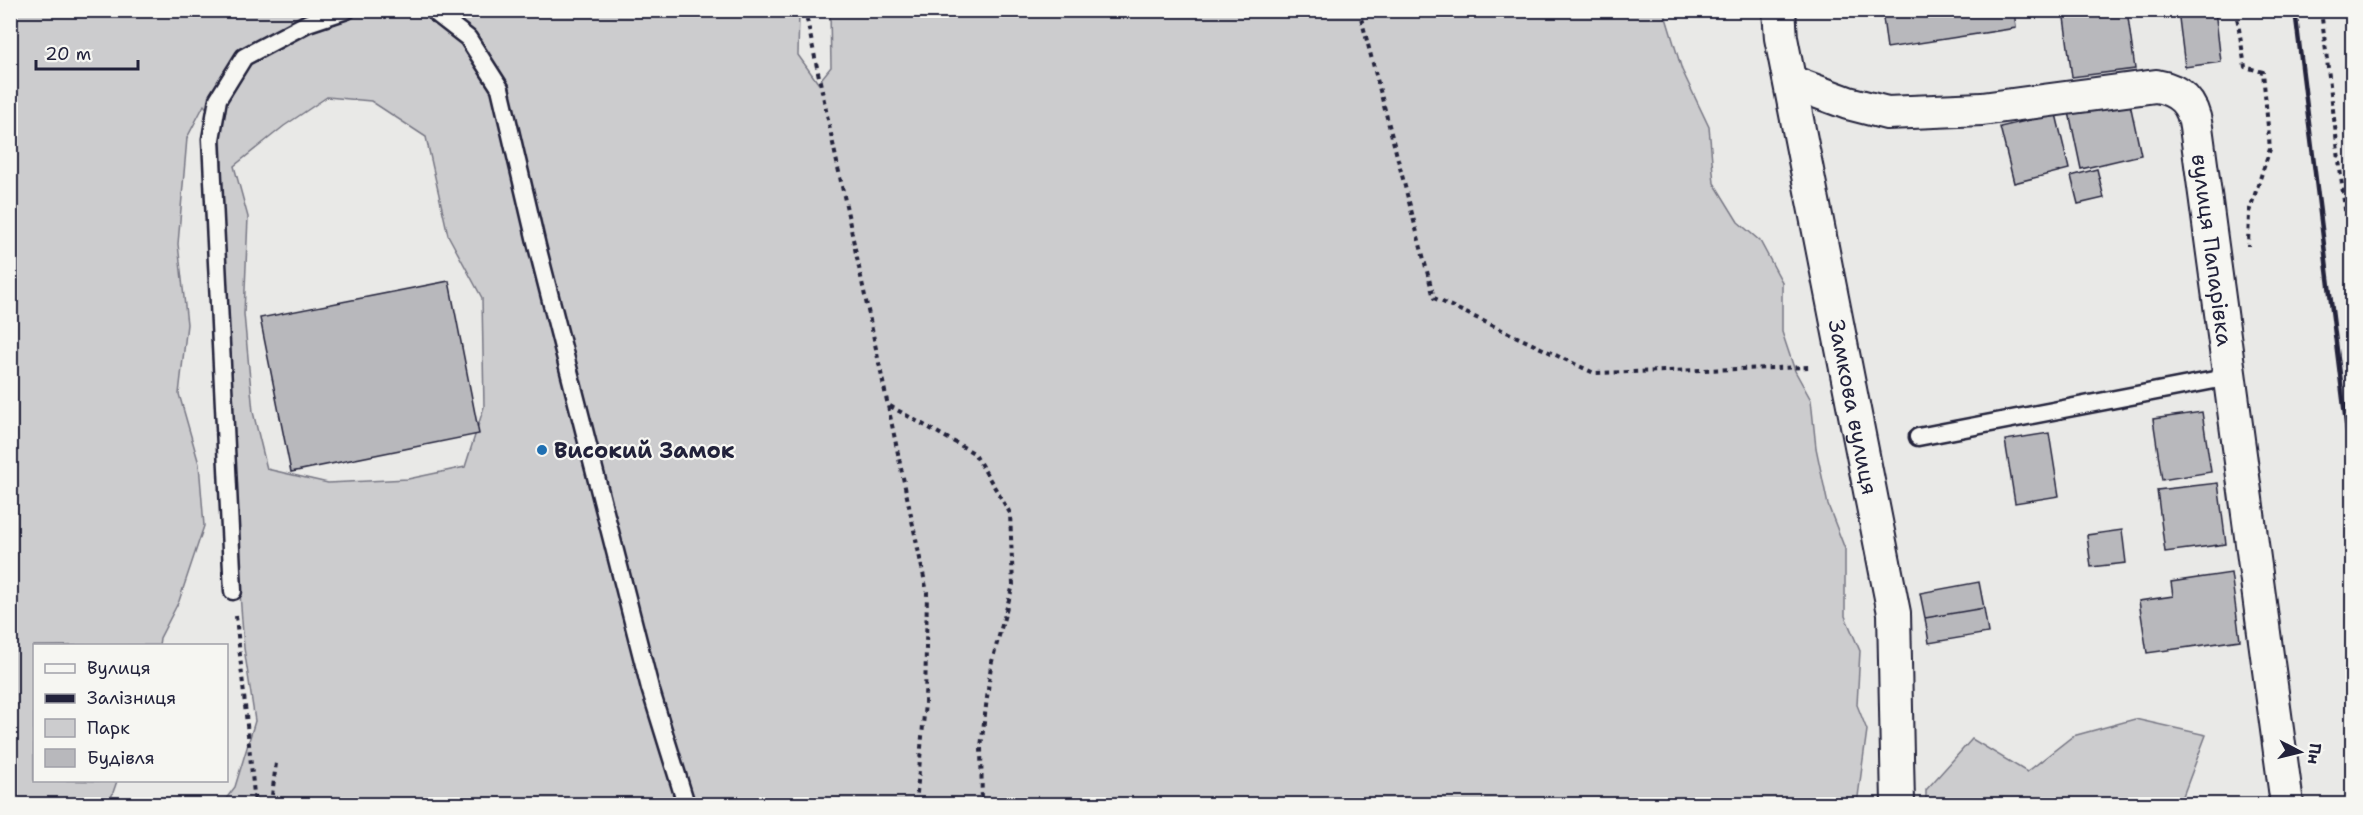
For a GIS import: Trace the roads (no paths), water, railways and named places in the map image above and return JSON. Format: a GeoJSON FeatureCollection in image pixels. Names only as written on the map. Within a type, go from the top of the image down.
{"type":"FeatureCollection","features":[{"type":"Feature","properties":{"kind":"street","name":"Замкова вулиця"},"geometry":{"type":"LineString","coordinates":[[1779,10],[1781,38],[1894,613],[1898,804]]}},
{"type":"Feature","properties":{"kind":"street","name":"вулиця Папарівка"},"geometry":{"type":"LineString","coordinates":[[1791,82],[1848,103],[1887,113],[1982,109],[2156,86],[2169,88],[2180,94],[2194,115],[2287,804]]}},
{"type":"Feature","properties":{"kind":"lane"},"geometry":{"type":"LineString","coordinates":[[234,591],[211,139],[218,99],[244,57],[308,23],[347,10]]}},
{"type":"Feature","properties":{"kind":"lane"},"geometry":{"type":"LineString","coordinates":[[432,10],[468,38],[500,88],[537,246],[650,688],[686,804]]}},
{"type":"Feature","properties":{"kind":"lane"},"geometry":{"type":"LineString","coordinates":[[1918,437],[2230,377]]}},
{"type":"Feature","properties":{"kind":"railway"},"geometry":{"type":"LineString","coordinates":[[2295,10],[2352,472]]}},
{"type":"Feature","properties":{"kind":"railway"},"geometry":{"type":"LineString","coordinates":[[2346,10],[2352,63]]}},
{"type":"Feature","properties":{"kind":"place","name":"Високий Замок"},"geometry":{"type":"Point","coordinates":[542,450]}}]}
